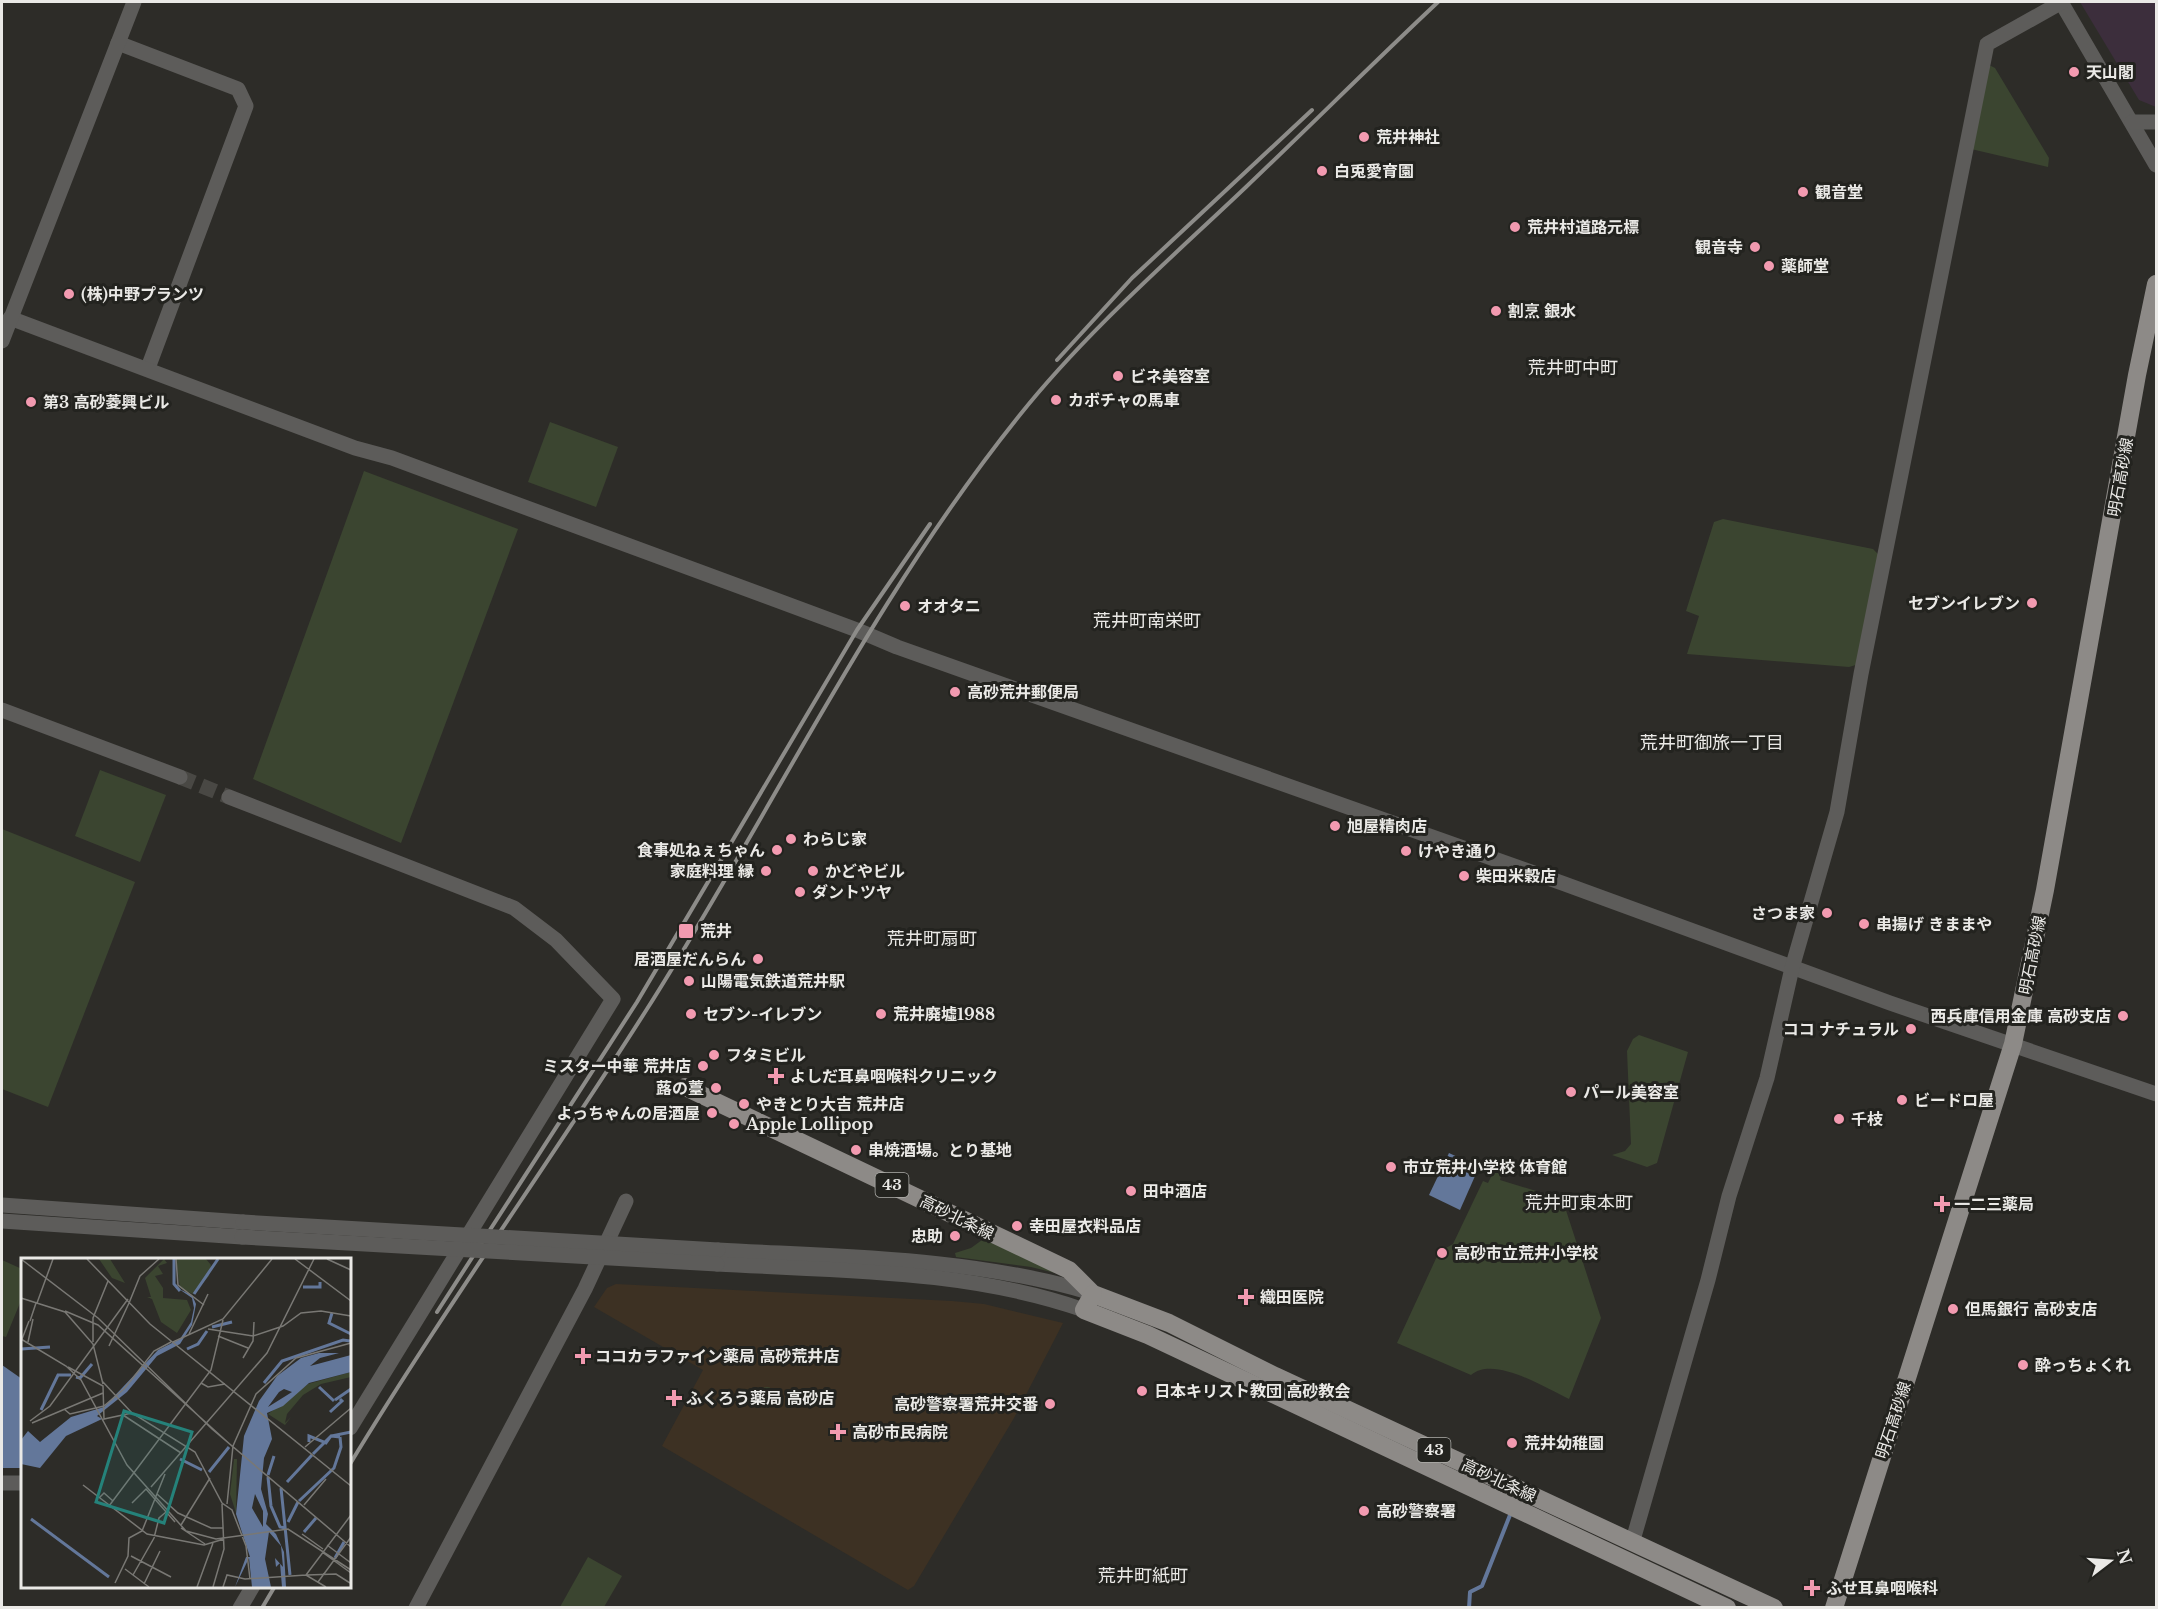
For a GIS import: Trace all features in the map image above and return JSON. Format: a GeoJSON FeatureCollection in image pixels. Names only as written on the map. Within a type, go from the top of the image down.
{"type":"FeatureCollection","features":[{"type":"Feature","properties":{"kind":"main road","name":"明石高砂線"},"geometry":{"type":"LineString","coordinates":[[1834,1608],[2013,1044],[2047,879],[2138,375],[2157,284]]}},
{"type":"Feature","properties":{"kind":"main road","name":"高砂北条線"},"geometry":{"type":"LineString","coordinates":[[685,1087],[1069,1270],[1093,1294],[1169,1323],[1275,1376],[1633,1540],[1774,1608]]}},
{"type":"Feature","properties":{"kind":"main road"},"geometry":{"type":"LineString","coordinates":[[1084,1310],[1093,1294]]}},
{"type":"Feature","properties":{"kind":"main road","name":"高砂北条線"},"geometry":{"type":"LineString","coordinates":[[1084,1310],[1149,1335],[1727,1608]]}},
{"type":"Feature","properties":{"kind":"street"},"geometry":{"type":"LineString","coordinates":[[2,341],[134,2]]}},
{"type":"Feature","properties":{"kind":"street"},"geometry":{"type":"LineString","coordinates":[[1633,1540],[1708,1280],[1729,1196],[1767,1078],[1792,968],[1837,812],[1861,674],[1987,44],[2062,2],[2157,165]]}},
{"type":"Feature","properties":{"kind":"street"},"geometry":{"type":"LineString","coordinates":[[118,43],[238,89],[246,105],[148,369]]}},
{"type":"Feature","properties":{"kind":"street"},"geometry":{"type":"LineString","coordinates":[[2132,122],[2157,122]]}},
{"type":"Feature","properties":{"kind":"street"},"geometry":{"type":"LineString","coordinates":[[10,318],[355,448],[392,458],[867,633],[897,647],[1562,883],[1792,968],[2157,1094]]}},
{"type":"Feature","properties":{"kind":"street"},"geometry":{"type":"LineString","coordinates":[[2,710],[180,777]]}},
{"type":"Feature","properties":{"kind":"street"},"geometry":{"type":"LineString","coordinates":[[229,797],[514,908],[556,940],[613,999],[351,1426]]}},
{"type":"Feature","properties":{"kind":"street"},"geometry":{"type":"LineString","coordinates":[[416,1608],[585,1289],[626,1201]]}},
{"type":"Feature","properties":{"kind":"street"},"geometry":{"type":"LineString","coordinates":[[2,1205],[243,1229]]}},
{"type":"Feature","properties":{"kind":"street"},"geometry":{"type":"LineString","coordinates":[[2,1221],[243,1229],[717,1257],[920,1276],[1050,1300],[1084,1310]]}},
{"type":"Feature","properties":{"kind":"street"},"geometry":{"type":"LineString","coordinates":[[717,1257],[917,1261],[1044,1280],[1093,1294]]}},
{"type":"Feature","properties":{"kind":"street"},"geometry":{"type":"LineString","coordinates":[[2,1483],[21,1483]]}},
{"type":"Feature","properties":{"kind":"street"},"geometry":{"type":"LineString","coordinates":[[240,1608],[252,1588]]}},
{"type":"Feature","properties":{"kind":"shaded area"},"geometry":{"type":"Polygon","coordinates":[[[2080,2],[2156,2],[2156,107],[2139,100],[2080,2]]]}},
{"type":"Feature","properties":{"kind":"shaded area","name":"高砂市民病院"},"geometry":{"type":"Polygon","coordinates":[[[616,1284],[952,1301],[984,1304],[1063,1323],[1014,1418],[914,1586],[908,1590],[662,1446],[703,1370],[594,1307],[607,1288],[616,1284]]]}},
{"type":"Feature","properties":{"kind":"green space"},"geometry":{"type":"Polygon","coordinates":[[[1987,67],[1995,68],[2049,158],[2048,167],[1971,149],[1987,67]]]}},
{"type":"Feature","properties":{"kind":"green space"},"geometry":{"type":"Polygon","coordinates":[[[550,422],[618,447],[596,507],[528,482],[550,422]]]}},
{"type":"Feature","properties":{"kind":"green space"},"geometry":{"type":"Polygon","coordinates":[[[364,471],[518,529],[401,843],[253,779],[364,471]]]}},
{"type":"Feature","properties":{"kind":"green space"},"geometry":{"type":"Polygon","coordinates":[[[1723,519],[1873,549],[1879,555],[1859,664],[1849,667],[1687,654],[1699,616],[1686,611],[1714,522],[1723,519]]]}},
{"type":"Feature","properties":{"kind":"green space"},"geometry":{"type":"Polygon","coordinates":[[[100,770],[166,795],[140,862],[75,836],[100,770]]]}},
{"type":"Feature","properties":{"kind":"green space"},"geometry":{"type":"Polygon","coordinates":[[[2,829],[135,882],[48,1107],[2,1089],[2,829]]]}},
{"type":"Feature","properties":{"kind":"green space"},"geometry":{"type":"Polygon","coordinates":[[[1639,1035],[1688,1052],[1657,1163],[1647,1167],[1612,1155],[1625,1151],[1631,1144],[1627,1051],[1633,1039],[1639,1035]]]}},
{"type":"Feature","properties":{"kind":"green space"},"geometry":{"type":"Polygon","coordinates":[[[1497,1165],[1503,1167],[1500,1180],[1546,1194],[1550,1201],[1556,1202],[1562,1198],[1601,1318],[1569,1399],[1520,1375],[1493,1369],[1481,1370],[1471,1375],[1397,1343],[1439,1252],[1453,1244],[1483,1181],[1488,1183],[1497,1165]]]}},
{"type":"Feature","properties":{"kind":"green space"},"geometry":{"type":"Polygon","coordinates":[[[982,1240],[1057,1271],[1055,1273],[1031,1267],[956,1257],[955,1253],[971,1248],[982,1240]]]}},
{"type":"Feature","properties":{"kind":"green space"},"geometry":{"type":"Polygon","coordinates":[[[2,1260],[21,1269],[21,1300],[6,1337],[2,1336],[2,1260]]]}},
{"type":"Feature","properties":{"kind":"green space"},"geometry":{"type":"Polygon","coordinates":[[[767,1387],[772,1389],[774,1394],[772,1399],[767,1401],[762,1399],[760,1394],[762,1389],[767,1387]]]}},
{"type":"Feature","properties":{"kind":"green space"},"geometry":{"type":"Polygon","coordinates":[[[588,1557],[622,1576],[604,1607],[560,1607],[588,1557]]]}},
{"type":"Feature","properties":{"kind":"water"},"geometry":{"type":"Polygon","coordinates":[[[1449,1153],[1479,1167],[1460,1210],[1429,1195],[1449,1153]]]}},
{"type":"Feature","properties":{"kind":"water"},"geometry":{"type":"Polygon","coordinates":[[[2,1365],[21,1378],[21,1468],[2,1468],[2,1365]]]}},
{"type":"Feature","properties":{"kind":"waterway"},"geometry":{"type":"LineString","coordinates":[[1469,1608],[1470,1592],[1482,1586],[1510,1515]]}},
{"type":"Feature","properties":{"kind":"tunnel"},"geometry":{"type":"LineString","coordinates":[[180,777],[229,797]]}},
{"type":"Feature","properties":{"kind":"railway"},"geometry":{"type":"LineString","coordinates":[[351,1462],[422,1349],[647,1009],[870,632],[916,558],[966,486],[1019,416],[1100,326],[1438,2]]}},
{"type":"Feature","properties":{"kind":"railway"},"geometry":{"type":"LineString","coordinates":[[1057,360],[1132,278],[1312,110]]}},
{"type":"Feature","properties":{"kind":"railway"},"geometry":{"type":"LineString","coordinates":[[437,1312],[637,1002],[857,630],[930,524]]}},
{"type":"Feature","properties":{"kind":"railway"},"geometry":{"type":"LineString","coordinates":[[262,1608],[274,1588]]}},
{"type":"Feature","properties":{"kind":"place","name":"天山閣"},"geometry":{"type":"Point","coordinates":[2074,72]}},
{"type":"Feature","properties":{"kind":"place","name":"荒井神社"},"geometry":{"type":"Point","coordinates":[1364,137]}},
{"type":"Feature","properties":{"kind":"place","name":"白兎愛育園"},"geometry":{"type":"Point","coordinates":[1322,171]}},
{"type":"Feature","properties":{"kind":"place","name":"観音堂"},"geometry":{"type":"Point","coordinates":[1803,192]}},
{"type":"Feature","properties":{"kind":"place","name":"荒井村道路元標"},"geometry":{"type":"Point","coordinates":[1515,227]}},
{"type":"Feature","properties":{"kind":"place","name":"観音寺"},"geometry":{"type":"Point","coordinates":[1755,247]}},
{"type":"Feature","properties":{"kind":"place","name":"薬師堂"},"geometry":{"type":"Point","coordinates":[1769,266]}},
{"type":"Feature","properties":{"kind":"place","name":"(株)中野プランツ"},"geometry":{"type":"Point","coordinates":[69,294]}},
{"type":"Feature","properties":{"kind":"place","name":"割烹 銀水"},"geometry":{"type":"Point","coordinates":[1496,311]}},
{"type":"Feature","properties":{"kind":"place","name":"ビネ美容室"},"geometry":{"type":"Point","coordinates":[1118,376]}},
{"type":"Feature","properties":{"kind":"place","name":"カボチャの馬車"},"geometry":{"type":"Point","coordinates":[1056,400]}},
{"type":"Feature","properties":{"kind":"place","name":"第3 高砂菱興ビル"},"geometry":{"type":"Point","coordinates":[31,402]}},
{"type":"Feature","properties":{"kind":"place","name":"セブンイレブン"},"geometry":{"type":"Point","coordinates":[2032,603]}},
{"type":"Feature","properties":{"kind":"place","name":"オオタニ"},"geometry":{"type":"Point","coordinates":[905,606]}},
{"type":"Feature","properties":{"kind":"place","name":"高砂荒井郵便局"},"geometry":{"type":"Point","coordinates":[955,692]}},
{"type":"Feature","properties":{"kind":"place","name":"旭屋精肉店"},"geometry":{"type":"Point","coordinates":[1335,826]}},
{"type":"Feature","properties":{"kind":"place","name":"わらじ家"},"geometry":{"type":"Point","coordinates":[791,839]}},
{"type":"Feature","properties":{"kind":"place","name":"食事処ねぇちゃん"},"geometry":{"type":"Point","coordinates":[777,850]}},
{"type":"Feature","properties":{"kind":"place","name":"けやき通り"},"geometry":{"type":"Point","coordinates":[1406,851]}},
{"type":"Feature","properties":{"kind":"place","name":"家庭料理 縁"},"geometry":{"type":"Point","coordinates":[766,871]}},
{"type":"Feature","properties":{"kind":"place","name":"かどやビル"},"geometry":{"type":"Point","coordinates":[813,871]}},
{"type":"Feature","properties":{"kind":"place","name":"柴田米穀店"},"geometry":{"type":"Point","coordinates":[1464,876]}},
{"type":"Feature","properties":{"kind":"place","name":"ダントツヤ"},"geometry":{"type":"Point","coordinates":[800,892]}},
{"type":"Feature","properties":{"kind":"place","name":"さつま家"},"geometry":{"type":"Point","coordinates":[1827,913]}},
{"type":"Feature","properties":{"kind":"place","name":"串揚げ きままや"},"geometry":{"type":"Point","coordinates":[1864,924]}},
{"type":"Feature","properties":{"kind":"place","name":"荒井"},"geometry":{"type":"Point","coordinates":[686,931]}},
{"type":"Feature","properties":{"kind":"place","name":"居酒屋だんらん"},"geometry":{"type":"Point","coordinates":[758,959]}},
{"type":"Feature","properties":{"kind":"place","name":"山陽電気鉄道荒井駅"},"geometry":{"type":"Point","coordinates":[689,981]}},
{"type":"Feature","properties":{"kind":"place","name":"セブン-イレブン"},"geometry":{"type":"Point","coordinates":[691,1014]}},
{"type":"Feature","properties":{"kind":"place","name":"荒井廃墟1988"},"geometry":{"type":"Point","coordinates":[881,1014]}},
{"type":"Feature","properties":{"kind":"place","name":"西兵庫信用金庫 高砂支店"},"geometry":{"type":"Point","coordinates":[2123,1016]}},
{"type":"Feature","properties":{"kind":"place","name":"ココ ナチュラル"},"geometry":{"type":"Point","coordinates":[1911,1029]}},
{"type":"Feature","properties":{"kind":"place","name":"フタミビル"},"geometry":{"type":"Point","coordinates":[714,1055]}},
{"type":"Feature","properties":{"kind":"place","name":"ミスター中華 荒井店"},"geometry":{"type":"Point","coordinates":[703,1066]}},
{"type":"Feature","properties":{"kind":"place","name":"よしだ耳鼻咽喉科クリニック"},"geometry":{"type":"Point","coordinates":[776,1076]}},
{"type":"Feature","properties":{"kind":"place","name":"蕗の薹"},"geometry":{"type":"Point","coordinates":[716,1088]}},
{"type":"Feature","properties":{"kind":"place","name":"パール美容室"},"geometry":{"type":"Point","coordinates":[1571,1092]}},
{"type":"Feature","properties":{"kind":"place","name":"ビードロ屋"},"geometry":{"type":"Point","coordinates":[1902,1100]}},
{"type":"Feature","properties":{"kind":"place","name":"やきとり大吉 荒井店"},"geometry":{"type":"Point","coordinates":[744,1104]}},
{"type":"Feature","properties":{"kind":"place","name":"よっちゃんの居酒屋"},"geometry":{"type":"Point","coordinates":[712,1113]}},
{"type":"Feature","properties":{"kind":"place","name":"千枝"},"geometry":{"type":"Point","coordinates":[1839,1119]}},
{"type":"Feature","properties":{"kind":"place","name":"Apple Lollipop"},"geometry":{"type":"Point","coordinates":[734,1124]}},
{"type":"Feature","properties":{"kind":"place","name":"串焼酒場。とり基地"},"geometry":{"type":"Point","coordinates":[856,1150]}},
{"type":"Feature","properties":{"kind":"place","name":"市立荒井小学校 体育館"},"geometry":{"type":"Point","coordinates":[1391,1167]}},
{"type":"Feature","properties":{"kind":"place","name":"田中酒店"},"geometry":{"type":"Point","coordinates":[1131,1191]}},
{"type":"Feature","properties":{"kind":"place","name":"一二三薬局"},"geometry":{"type":"Point","coordinates":[1942,1204]}},
{"type":"Feature","properties":{"kind":"place","name":"幸田屋衣料品店"},"geometry":{"type":"Point","coordinates":[1017,1226]}},
{"type":"Feature","properties":{"kind":"place","name":"忠助"},"geometry":{"type":"Point","coordinates":[955,1236]}},
{"type":"Feature","properties":{"kind":"place","name":"高砂市立荒井小学校"},"geometry":{"type":"Point","coordinates":[1442,1253]}},
{"type":"Feature","properties":{"kind":"place","name":"織田医院"},"geometry":{"type":"Point","coordinates":[1246,1297]}},
{"type":"Feature","properties":{"kind":"place","name":"但馬銀行 高砂支店"},"geometry":{"type":"Point","coordinates":[1953,1309]}},
{"type":"Feature","properties":{"kind":"place","name":"ココカラファイン薬局 高砂荒井店"},"geometry":{"type":"Point","coordinates":[583,1356]}},
{"type":"Feature","properties":{"kind":"place","name":"酔っちょくれ"},"geometry":{"type":"Point","coordinates":[2023,1365]}},
{"type":"Feature","properties":{"kind":"place","name":"日本キリスト教団 高砂教会"},"geometry":{"type":"Point","coordinates":[1142,1391]}},
{"type":"Feature","properties":{"kind":"place","name":"ふくろう薬局 高砂店"},"geometry":{"type":"Point","coordinates":[674,1398]}},
{"type":"Feature","properties":{"kind":"place","name":"高砂警察署荒井交番"},"geometry":{"type":"Point","coordinates":[1050,1404]}},
{"type":"Feature","properties":{"kind":"place","name":"高砂市民病院"},"geometry":{"type":"Point","coordinates":[838,1432]}},
{"type":"Feature","properties":{"kind":"place","name":"荒井幼稚園"},"geometry":{"type":"Point","coordinates":[1512,1443]}},
{"type":"Feature","properties":{"kind":"place","name":"高砂警察署"},"geometry":{"type":"Point","coordinates":[1364,1511]}},
{"type":"Feature","properties":{"kind":"place","name":"ふせ耳鼻咽喉科"},"geometry":{"type":"Point","coordinates":[1812,1588]}},
{"type":"Feature","properties":{"kind":"district","name":"荒井町中町"},"geometry":{"type":"Point","coordinates":[1573,368]}},
{"type":"Feature","properties":{"kind":"district","name":"荒井町南栄町"},"geometry":{"type":"Point","coordinates":[1147,621]}},
{"type":"Feature","properties":{"kind":"district","name":"荒井町御旅一丁目"},"geometry":{"type":"Point","coordinates":[1712,743]}},
{"type":"Feature","properties":{"kind":"district","name":"荒井町扇町"},"geometry":{"type":"Point","coordinates":[932,939]}},
{"type":"Feature","properties":{"kind":"district","name":"荒井町東本町"},"geometry":{"type":"Point","coordinates":[1579,1203]}},
{"type":"Feature","properties":{"kind":"district","name":"荒井町紙町"},"geometry":{"type":"Point","coordinates":[1143,1576]}}]}
